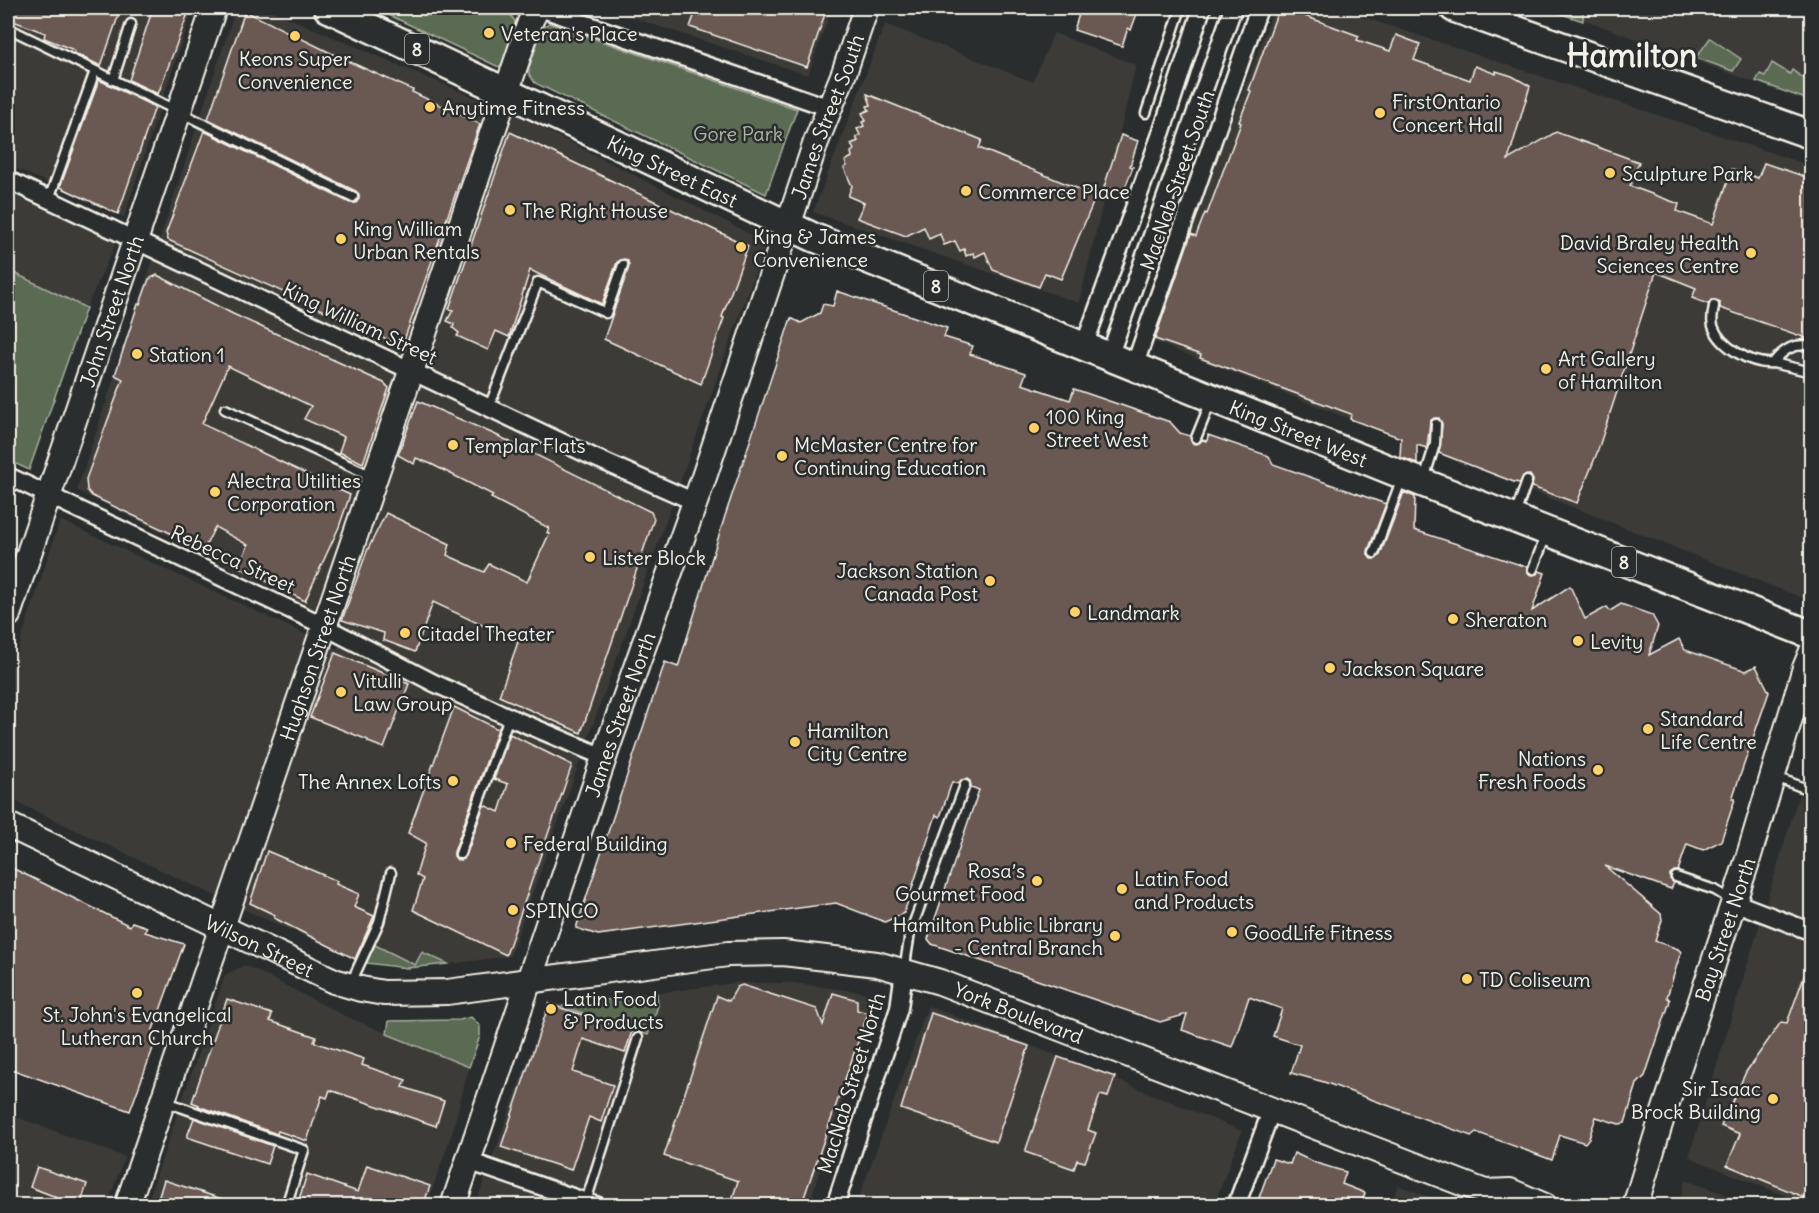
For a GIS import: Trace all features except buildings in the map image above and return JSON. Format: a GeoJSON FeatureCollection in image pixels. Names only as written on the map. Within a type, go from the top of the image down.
{"type":"FeatureCollection","features":[{"type":"Feature","properties":{"kind":"main road","name":"John Street North"},"geometry":{"type":"LineString","coordinates":[[8,615],[214,8]]}},
{"type":"Feature","properties":{"kind":"main road","name":"King Street East"},"geometry":{"type":"LineString","coordinates":[[328,8],[788,225]]}},
{"type":"Feature","properties":{"kind":"main road","name":"Hughson Street North"},"geometry":{"type":"LineString","coordinates":[[127,1206],[507,91],[538,8]]}},
{"type":"Feature","properties":{"kind":"main road","name":"James Street South"},"geometry":{"type":"LineString","coordinates":[[788,225],[866,8]]}},
{"type":"Feature","properties":{"kind":"main road"},"geometry":{"type":"LineString","coordinates":[[1454,8],[1812,135]]}},
{"type":"Feature","properties":{"kind":"main road","name":"King Street West"},"geometry":{"type":"LineString","coordinates":[[788,225],[815,238],[1413,479],[1812,635]]}},
{"type":"Feature","properties":{"kind":"main road","name":"James Street North"},"geometry":{"type":"LineString","coordinates":[[453,1206],[604,757],[695,502],[788,225]]}},
{"type":"Feature","properties":{"kind":"main road","name":"Bay Street North"},"geometry":{"type":"LineString","coordinates":[[1635,1206],[1734,902],[1804,668],[1812,651]]}},
{"type":"Feature","properties":{"kind":"main road","name":"Wilson Street"},"geometry":{"type":"LineString","coordinates":[[8,825],[334,981],[350,986],[384,993],[437,992],[529,980]]}},
{"type":"Feature","properties":{"kind":"main road","name":"York Boulevard"},"geometry":{"type":"LineString","coordinates":[[529,980],[672,961],[757,953],[819,956],[877,964],[951,986],[1272,1108],[1494,1199],[1510,1191],[1545,1206]]}},
{"type":"Feature","properties":{"kind":"street"},"geometry":{"type":"LineString","coordinates":[[538,8],[830,108]]}},
{"type":"Feature","properties":{"kind":"street","name":"MacNab Street South"},"geometry":{"type":"LineString","coordinates":[[1084,346],[1162,130],[1202,8]]}},
{"type":"Feature","properties":{"kind":"street","name":"MacNab Street South"},"geometry":{"type":"LineString","coordinates":[[1109,357],[1233,8]]}},
{"type":"Feature","properties":{"kind":"street","name":"MacNab Street South"},"geometry":{"type":"LineString","coordinates":[[1134,367],[1259,8]]}},
{"type":"Feature","properties":{"kind":"street","name":"King William Street"},"geometry":{"type":"LineString","coordinates":[[8,180],[591,456],[695,502]]}},
{"type":"Feature","properties":{"kind":"street","name":"Rebecca Street"},"geometry":{"type":"LineString","coordinates":[[8,476],[324,627],[434,683],[604,757]]}},
{"type":"Feature","properties":{"kind":"street"},"geometry":{"type":"LineString","coordinates":[[1734,902],[1812,932]]}},
{"type":"Feature","properties":{"kind":"street","name":"MacNab Street North"},"geometry":{"type":"LineString","coordinates":[[835,1206],[899,1008],[904,972]]}},
{"type":"Feature","properties":{"kind":"street"},"geometry":{"type":"LineString","coordinates":[[1236,1206],[1272,1108]]}},
{"type":"Feature","properties":{"kind":"street"},"geometry":{"type":"LineString","coordinates":[[468,1161],[592,1203]]}},
{"type":"Feature","properties":{"kind":"lane"},"geometry":{"type":"LineString","coordinates":[[1146,113],[1181,8]]}},
{"type":"Feature","properties":{"kind":"lane"},"geometry":{"type":"LineString","coordinates":[[113,80],[131,24]]}},
{"type":"Feature","properties":{"kind":"lane"},"geometry":{"type":"LineString","coordinates":[[8,28],[353,197]]}},
{"type":"Feature","properties":{"kind":"lane"},"geometry":{"type":"LineString","coordinates":[[49,199],[95,71]]}},
{"type":"Feature","properties":{"kind":"lane"},"geometry":{"type":"LineString","coordinates":[[489,407],[538,282],[606,313],[623,265]]}},
{"type":"Feature","properties":{"kind":"lane"},"geometry":{"type":"LineString","coordinates":[[1714,306],[1713,326],[1728,345],[1752,360],[1812,372]]}},
{"type":"Feature","properties":{"kind":"lane"},"geometry":{"type":"LineString","coordinates":[[1773,363],[1789,347],[1812,346]]}},
{"type":"Feature","properties":{"kind":"lane"},"geometry":{"type":"LineString","coordinates":[[1196,438],[1212,398]]}},
{"type":"Feature","properties":{"kind":"lane"},"geometry":{"type":"LineString","coordinates":[[225,410],[375,477]]}},
{"type":"Feature","properties":{"kind":"lane"},"geometry":{"type":"LineString","coordinates":[[1374,553],[1413,479],[1435,444],[1436,424]]}},
{"type":"Feature","properties":{"kind":"lane"},"geometry":{"type":"LineString","coordinates":[[1514,519],[1527,481]]}},
{"type":"Feature","properties":{"kind":"lane"},"geometry":{"type":"LineString","coordinates":[[1533,569],[1547,532]]}},
{"type":"Feature","properties":{"kind":"lane"},"geometry":{"type":"LineString","coordinates":[[460,854],[509,717]]}},
{"type":"Feature","properties":{"kind":"lane"},"geometry":{"type":"LineString","coordinates":[[1773,776],[1812,791]]}},
{"type":"Feature","properties":{"kind":"lane"},"geometry":{"type":"LineString","coordinates":[[904,972],[910,933],[965,785]]}},
{"type":"Feature","properties":{"kind":"lane"},"geometry":{"type":"LineString","coordinates":[[350,986],[379,922],[391,873]]}},
{"type":"Feature","properties":{"kind":"lane"},"geometry":{"type":"LineString","coordinates":[[1676,877],[1715,890],[1734,902]]}},
{"type":"Feature","properties":{"kind":"lane"},"geometry":{"type":"LineString","coordinates":[[592,1203],[638,1038]]}},
{"type":"Feature","properties":{"kind":"lane"},"geometry":{"type":"LineString","coordinates":[[162,1100],[304,1150],[286,1206]]}},
{"type":"Feature","properties":{"kind":"shaded area"},"geometry":{"type":"Polygon","coordinates":[[[8,8],[193,8],[124,217],[8,165],[8,8]]]}},
{"type":"Feature","properties":{"kind":"shaded area"},"geometry":{"type":"Polygon","coordinates":[[[236,8],[265,8],[520,117],[766,242],[510,956],[407,968],[366,963],[258,916],[8,798],[8,680],[60,520],[337,649],[380,500],[356,490],[316,610],[77,490],[236,8]]]}},
{"type":"Feature","properties":{"kind":"shaded area"},"geometry":{"type":"Polygon","coordinates":[[[603,8],[832,8],[808,75],[603,8]]]}},
{"type":"Feature","properties":{"kind":"shaded area"},"geometry":{"type":"Polygon","coordinates":[[[1274,8],[1336,8],[1811,166],[1812,597],[1810,601],[1150,340],[1274,8]]]}},
{"type":"Feature","properties":{"kind":"shaded area"},"geometry":{"type":"Polygon","coordinates":[[[1552,8],[1811,8],[1811,103],[1552,8]]]}},
{"type":"Feature","properties":{"kind":"shaded area"},"geometry":{"type":"Polygon","coordinates":[[[885,24],[1033,82],[1054,33],[1136,65],[1079,303],[813,212],[885,24]]]}},
{"type":"Feature","properties":{"kind":"shaded area"},"geometry":{"type":"Polygon","coordinates":[[[8,192],[117,241],[86,308],[8,270],[8,192]]]}},
{"type":"Feature","properties":{"kind":"shaded area"},"geometry":{"type":"Polygon","coordinates":[[[1811,755],[1811,1205],[1808,1205],[1689,1157],[1811,755]]]}},
{"type":"Feature","properties":{"kind":"shaded area"},"geometry":{"type":"Polygon","coordinates":[[[245,965],[345,1016],[469,1067],[452,1133],[427,1205],[146,1206],[225,975],[245,965]]]}},
{"type":"Feature","properties":{"kind":"shaded area"},"geometry":{"type":"Polygon","coordinates":[[[735,983],[794,983],[862,992],[873,1000],[809,1205],[475,1206],[549,1001],[648,1035],[658,1006],[657,993],[735,983]]]}},
{"type":"Feature","properties":{"kind":"shaded area"},"geometry":{"type":"Polygon","coordinates":[[[928,1006],[1242,1131],[1214,1205],[856,1206],[928,1006]]]}},
{"type":"Feature","properties":{"kind":"shaded area"},"geometry":{"type":"Polygon","coordinates":[[[8,1114],[125,1157],[107,1205],[8,1205],[8,1114]]]}},
{"type":"Feature","properties":{"kind":"shaded area"},"geometry":{"type":"Polygon","coordinates":[[[1685,1180],[1755,1205],[1679,1205],[1685,1180]]]}},
{"type":"Feature","properties":{"kind":"shaded area"},"geometry":{"type":"Polygon","coordinates":[[[1398,1185],[1450,1205],[1391,1205],[1398,1185]]]}},
{"type":"Feature","properties":{"kind":"green space"},"geometry":{"type":"Polygon","coordinates":[[[374,8],[497,8],[510,15],[517,28],[503,69],[374,8]]]}},
{"type":"Feature","properties":{"kind":"green space"},"geometry":{"type":"Polygon","coordinates":[[[1543,8],[1583,8],[1583,21],[1543,8]]]}},
{"type":"Feature","properties":{"kind":"green space","name":"Gore Park"},"geometry":{"type":"Polygon","coordinates":[[[549,23],[797,109],[766,194],[535,83],[529,74],[529,68],[542,28],[549,23]]]}},
{"type":"Feature","properties":{"kind":"green space"},"geometry":{"type":"Polygon","coordinates":[[[1710,38],[1741,59],[1733,71],[1694,57],[1710,38]]]}},
{"type":"Feature","properties":{"kind":"green space"},"geometry":{"type":"Polygon","coordinates":[[[1772,63],[1790,74],[1792,70],[1811,84],[1811,101],[1756,81],[1760,74],[1765,76],[1772,63]]]}},
{"type":"Feature","properties":{"kind":"green space"},"geometry":{"type":"Polygon","coordinates":[[[8,270],[86,308],[29,470],[8,460],[8,270]]]}},
{"type":"Feature","properties":{"kind":"green space"},"geometry":{"type":"Polygon","coordinates":[[[375,945],[415,965],[422,952],[448,964],[407,968],[366,963],[375,945]]]}},
{"type":"Feature","properties":{"kind":"green space"},"geometry":{"type":"Polygon","coordinates":[[[657,993],[658,1006],[648,1035],[562,1006],[657,993]]]}},
{"type":"Feature","properties":{"kind":"green space"},"geometry":{"type":"Polygon","coordinates":[[[471,1017],[480,1026],[480,1036],[469,1067],[387,1034],[389,1021],[460,1020],[471,1017]]]}},
{"type":"Feature","properties":{"kind":"place","name":"Veteran's Place"},"geometry":{"type":"Point","coordinates":[489,33]}},
{"type":"Feature","properties":{"kind":"place","name":"Keons Super Convenience"},"geometry":{"type":"Point","coordinates":[295,36]}},
{"type":"Feature","properties":{"kind":"place","name":"Anytime Fitness"},"geometry":{"type":"Point","coordinates":[430,107]}},
{"type":"Feature","properties":{"kind":"place","name":"FirstOntario Concert Hall"},"geometry":{"type":"Point","coordinates":[1380,113]}},
{"type":"Feature","properties":{"kind":"place","name":"Sculpture Park"},"geometry":{"type":"Point","coordinates":[1610,173]}},
{"type":"Feature","properties":{"kind":"place","name":"Commerce Place"},"geometry":{"type":"Point","coordinates":[966,191]}},
{"type":"Feature","properties":{"kind":"place","name":"The Right House"},"geometry":{"type":"Point","coordinates":[510,210]}},
{"type":"Feature","properties":{"kind":"place","name":"King William Urban Rentals"},"geometry":{"type":"Point","coordinates":[341,239]}},
{"type":"Feature","properties":{"kind":"place","name":"King & James Convenience"},"geometry":{"type":"Point","coordinates":[741,247]}},
{"type":"Feature","properties":{"kind":"place","name":"David Braley Health Sciences Centre"},"geometry":{"type":"Point","coordinates":[1751,253]}},
{"type":"Feature","properties":{"kind":"place","name":"Station 1"},"geometry":{"type":"Point","coordinates":[137,354]}},
{"type":"Feature","properties":{"kind":"place","name":"Art Gallery of Hamilton"},"geometry":{"type":"Point","coordinates":[1546,369]}},
{"type":"Feature","properties":{"kind":"place","name":"100 King Street West"},"geometry":{"type":"Point","coordinates":[1034,428]}},
{"type":"Feature","properties":{"kind":"place","name":"Templar Flats"},"geometry":{"type":"Point","coordinates":[453,445]}},
{"type":"Feature","properties":{"kind":"place","name":"McMaster Centre for Continuing Education"},"geometry":{"type":"Point","coordinates":[782,456]}},
{"type":"Feature","properties":{"kind":"place","name":"Alectra Utilities Corporation"},"geometry":{"type":"Point","coordinates":[215,492]}},
{"type":"Feature","properties":{"kind":"place","name":"Lister Block"},"geometry":{"type":"Point","coordinates":[590,557]}},
{"type":"Feature","properties":{"kind":"place","name":"Jackson Station Canada Post"},"geometry":{"type":"Point","coordinates":[990,581]}},
{"type":"Feature","properties":{"kind":"place","name":"Landmark"},"geometry":{"type":"Point","coordinates":[1075,612]}},
{"type":"Feature","properties":{"kind":"place","name":"Sheraton"},"geometry":{"type":"Point","coordinates":[1453,619]}},
{"type":"Feature","properties":{"kind":"place","name":"Citadel Theater"},"geometry":{"type":"Point","coordinates":[405,633]}},
{"type":"Feature","properties":{"kind":"place","name":"Levity"},"geometry":{"type":"Point","coordinates":[1578,641]}},
{"type":"Feature","properties":{"kind":"place","name":"Jackson Square"},"geometry":{"type":"Point","coordinates":[1330,668]}},
{"type":"Feature","properties":{"kind":"place","name":"Vitulli Law Group"},"geometry":{"type":"Point","coordinates":[341,692]}},
{"type":"Feature","properties":{"kind":"place","name":"Standard Life Centre"},"geometry":{"type":"Point","coordinates":[1648,729]}},
{"type":"Feature","properties":{"kind":"place","name":"Hamilton City Centre"},"geometry":{"type":"Point","coordinates":[795,742]}},
{"type":"Feature","properties":{"kind":"place","name":"Nations Fresh Foods"},"geometry":{"type":"Point","coordinates":[1598,770]}},
{"type":"Feature","properties":{"kind":"place","name":"The Annex Lofts"},"geometry":{"type":"Point","coordinates":[453,781]}},
{"type":"Feature","properties":{"kind":"place","name":"Federal Building"},"geometry":{"type":"Point","coordinates":[511,843]}},
{"type":"Feature","properties":{"kind":"place","name":"Rosa’s Gourmet Food"},"geometry":{"type":"Point","coordinates":[1037,881]}},
{"type":"Feature","properties":{"kind":"place","name":"Latin Food and Products"},"geometry":{"type":"Point","coordinates":[1122,889]}},
{"type":"Feature","properties":{"kind":"place","name":"SPINCO"},"geometry":{"type":"Point","coordinates":[513,910]}},
{"type":"Feature","properties":{"kind":"place","name":"GoodLife Fitness"},"geometry":{"type":"Point","coordinates":[1232,932]}},
{"type":"Feature","properties":{"kind":"place","name":"Hamilton Public Library - Central Branch"},"geometry":{"type":"Point","coordinates":[1115,936]}},
{"type":"Feature","properties":{"kind":"place","name":"TD Coliseum"},"geometry":{"type":"Point","coordinates":[1467,979]}},
{"type":"Feature","properties":{"kind":"place","name":"St. John's Evangelical Lutheran Church"},"geometry":{"type":"Point","coordinates":[137,993]}},
{"type":"Feature","properties":{"kind":"place","name":"Latin Food & Products"},"geometry":{"type":"Point","coordinates":[551,1009]}},
{"type":"Feature","properties":{"kind":"place","name":"Sir Isaac Brock Building"},"geometry":{"type":"Point","coordinates":[1773,1099]}},
{"type":"Feature","properties":{"kind":"district","name":"Hamilton"},"geometry":{"type":"Point","coordinates":[1632,55]}}]}
